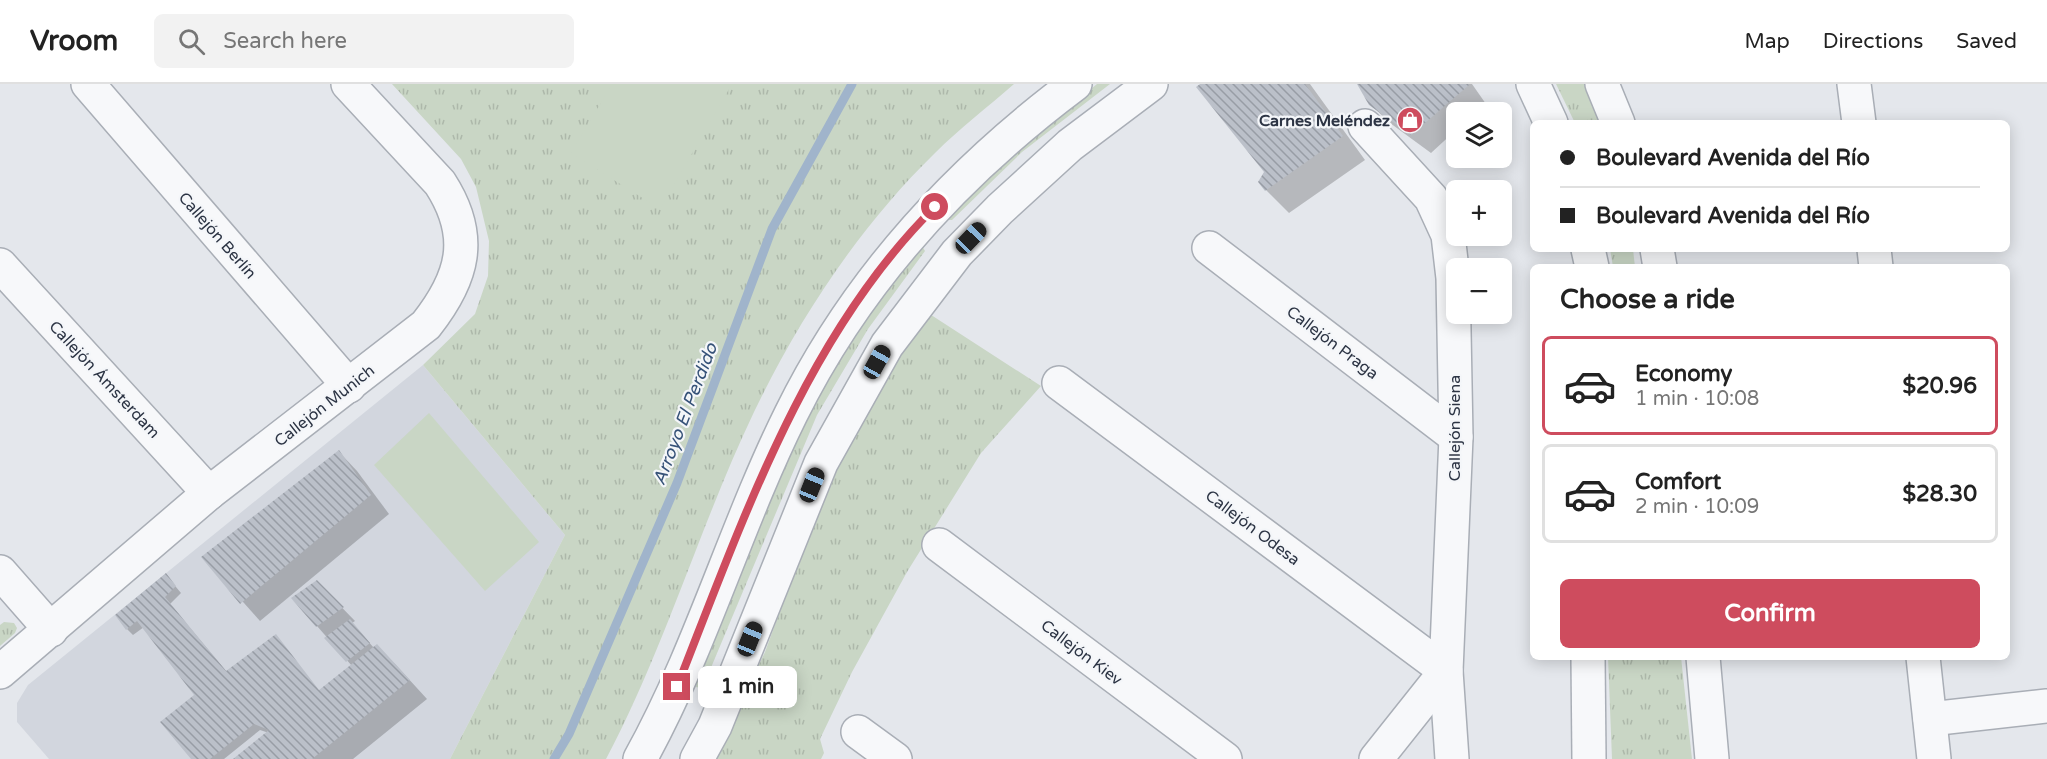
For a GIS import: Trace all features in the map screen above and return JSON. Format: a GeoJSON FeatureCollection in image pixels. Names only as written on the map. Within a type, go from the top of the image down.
{"type":"FeatureCollection","features":[{"type":"Feature","properties":{"kind":"street","name":"Callejón Berlín"},"geometry":{"type":"LineString","coordinates":[[88,84],[349,386]]}},
{"type":"Feature","properties":{"kind":"street","name":"Callejón Munich"},"geometry":{"type":"LineString","coordinates":[[0,672],[209,493],[426,325],[446,300],[458,270],[462,250],[459,223],[452,201],[440,183],[348,84]]}},
{"type":"Feature","properties":{"kind":"street"},"geometry":{"type":"LineString","coordinates":[[640,759],[669,707],[791,414],[848,313],[919,223],[984,158],[1075,84]]}},
{"type":"Feature","properties":{"kind":"street"},"geometry":{"type":"LineString","coordinates":[[697,759],[715,726],[821,463],[887,345],[957,253],[1070,145],[1151,84]]}},
{"type":"Feature","properties":{"kind":"street"},"geometry":{"type":"LineString","coordinates":[[1533,84],[1550,120]]}},
{"type":"Feature","properties":{"kind":"street"},"geometry":{"type":"LineString","coordinates":[[1602,84],[1617,120]]}},
{"type":"Feature","properties":{"kind":"street"},"geometry":{"type":"LineString","coordinates":[[1854,84],[1859,120]]}},
{"type":"Feature","properties":{"kind":"street","name":"Callejón Siena"},"geometry":{"type":"LineString","coordinates":[[1365,126],[1431,198],[1448,235],[1453,278],[1456,436],[1446,671],[1452,759]]}},
{"type":"Feature","properties":{"kind":"street"},"geometry":{"type":"LineString","coordinates":[[919,223],[957,253]]}},
{"type":"Feature","properties":{"kind":"street","name":"Callejón Praga"},"geometry":{"type":"LineString","coordinates":[[1209,248],[1456,436]]}},
{"type":"Feature","properties":{"kind":"street","name":"Callejón Ámsterdam"},"geometry":{"type":"LineString","coordinates":[[0,265],[209,493]]}},
{"type":"Feature","properties":{"kind":"street","name":"Callejón Odesa"},"geometry":{"type":"LineString","coordinates":[[1059,382],[1446,671]]}},
{"type":"Feature","properties":{"kind":"street","name":"Callejón Kiev"},"geometry":{"type":"LineString","coordinates":[[939,545],[1225,759]]}},
{"type":"Feature","properties":{"kind":"street"},"geometry":{"type":"LineString","coordinates":[[6,589],[51,630]]}},
{"type":"Feature","properties":{"kind":"street"},"geometry":{"type":"LineString","coordinates":[[1588,660],[1589,759]]}},
{"type":"Feature","properties":{"kind":"street"},"geometry":{"type":"LineString","coordinates":[[1703,660],[1712,759]]}},
{"type":"Feature","properties":{"kind":"street"},"geometry":{"type":"LineString","coordinates":[[1923,660],[1934,759]]}},
{"type":"Feature","properties":{"kind":"street"},"geometry":{"type":"LineString","coordinates":[[1376,759],[1446,671]]}},
{"type":"Feature","properties":{"kind":"street"},"geometry":{"type":"LineString","coordinates":[[1930,719],[2047,706]]}},
{"type":"Feature","properties":{"kind":"street"},"geometry":{"type":"LineString","coordinates":[[669,707],[715,726]]}},
{"type":"Feature","properties":{"kind":"street"},"geometry":{"type":"LineString","coordinates":[[858,732],[895,759]]}},
{"type":"Feature","properties":{"kind":"shaded area"},"geometry":{"type":"Polygon","coordinates":[[[423,365],[565,535],[450,759],[49,759],[17,722],[17,703],[28,685],[423,365]]]}},
{"type":"Feature","properties":{"kind":"green space"},"geometry":{"type":"Polygon","coordinates":[[[392,84],[1014,84],[954,135],[908,181],[857,242],[811,308],[754,412],[716,498],[665,630],[606,759],[450,759],[565,535],[423,365],[475,314],[488,276],[489,241],[476,187],[461,159],[392,84]]]}},
{"type":"Feature","properties":{"kind":"green space"},"geometry":{"type":"Polygon","coordinates":[[[612,84],[732,84],[660,209],[571,153],[612,84]]]}},
{"type":"Feature","properties":{"kind":"green space"},"geometry":{"type":"Polygon","coordinates":[[[1097,84],[1110,84],[1022,152],[952,220],[948,220],[947,215],[985,176],[1097,84]]]}},
{"type":"Feature","properties":{"kind":"green space"},"geometry":{"type":"Polygon","coordinates":[[[1556,84],[1584,84],[1598,120],[1574,120],[1556,84]]]}},
{"type":"Feature","properties":{"kind":"green space"},"geometry":{"type":"Polygon","coordinates":[[[922,246],[925,251],[868,329],[817,415],[710,670],[701,688],[696,687],[697,677],[800,430],[832,371],[873,307],[922,246]]]}},
{"type":"Feature","properties":{"kind":"green space"},"geometry":{"type":"Polygon","coordinates":[[[1610,252],[1633,252],[1635,264],[1612,264],[1610,252]]]}},
{"type":"Feature","properties":{"kind":"green space"},"geometry":{"type":"Polygon","coordinates":[[[925,311],[1041,386],[981,453],[907,572],[852,672],[820,739],[824,753],[821,759],[714,759],[765,652],[833,467],[925,311]]]}},
{"type":"Feature","properties":{"kind":"green space"},"geometry":{"type":"Polygon","coordinates":[[[429,413],[539,542],[485,591],[374,465],[429,413]]]}},
{"type":"Feature","properties":{"kind":"green space"},"geometry":{"type":"Polygon","coordinates":[[[4,622],[14,623],[17,628],[15,633],[0,646],[0,625],[4,622]]]}},
{"type":"Feature","properties":{"kind":"green space"},"geometry":{"type":"Polygon","coordinates":[[[1608,660],[1681,660],[1692,759],[1612,759],[1608,660]]]}},
{"type":"Feature","properties":{"kind":"building"},"geometry":{"type":"Polygon","coordinates":[[[1200,84],[1305,84],[1343,136],[1265,191],[1258,182],[1264,172],[1196,87],[1200,84]]]}},
{"type":"Feature","properties":{"kind":"building","name":"Carnes Meléndez"},"geometry":{"type":"Polygon","coordinates":[[[1357,84],[1469,85],[1449,102],[1446,102],[1446,105],[1411,135],[1369,105],[1357,84]]]}},
{"type":"Feature","properties":{"kind":"building"},"geometry":{"type":"Polygon","coordinates":[[[339,450],[371,495],[240,604],[201,557],[339,450]]]}},
{"type":"Feature","properties":{"kind":"building"},"geometry":{"type":"Polygon","coordinates":[[[166,573],[176,586],[165,597],[226,671],[276,634],[319,690],[377,644],[410,680],[312,759],[233,759],[269,730],[254,724],[210,759],[191,759],[160,722],[194,695],[137,621],[126,630],[115,615],[166,573]]]}},
{"type":"Feature","properties":{"kind":"building"},"geometry":{"type":"Polygon","coordinates":[[[317,580],[344,607],[316,627],[291,598],[317,580]]]}},
{"type":"Feature","properties":{"kind":"building"},"geometry":{"type":"Polygon","coordinates":[[[350,619],[370,643],[346,662],[324,638],[350,619]]]}},
{"type":"Feature","properties":{"kind":"waterway","name":"Arroyo El Perdido"},"geometry":{"type":"LineString","coordinates":[[554,759],[569,734],[677,483],[772,229],[852,84]]}},
{"type":"Feature","properties":{"kind":"place","name":"Carnes Meléndez"},"geometry":{"type":"Point","coordinates":[1410,120]}},
{"type":"Feature","properties":{"kind":"route"},"geometry":{"type":"LineString","coordinates":[[677,687],[725,567],[791,414],[848,313],[919,223],[935,207]]}}]}
